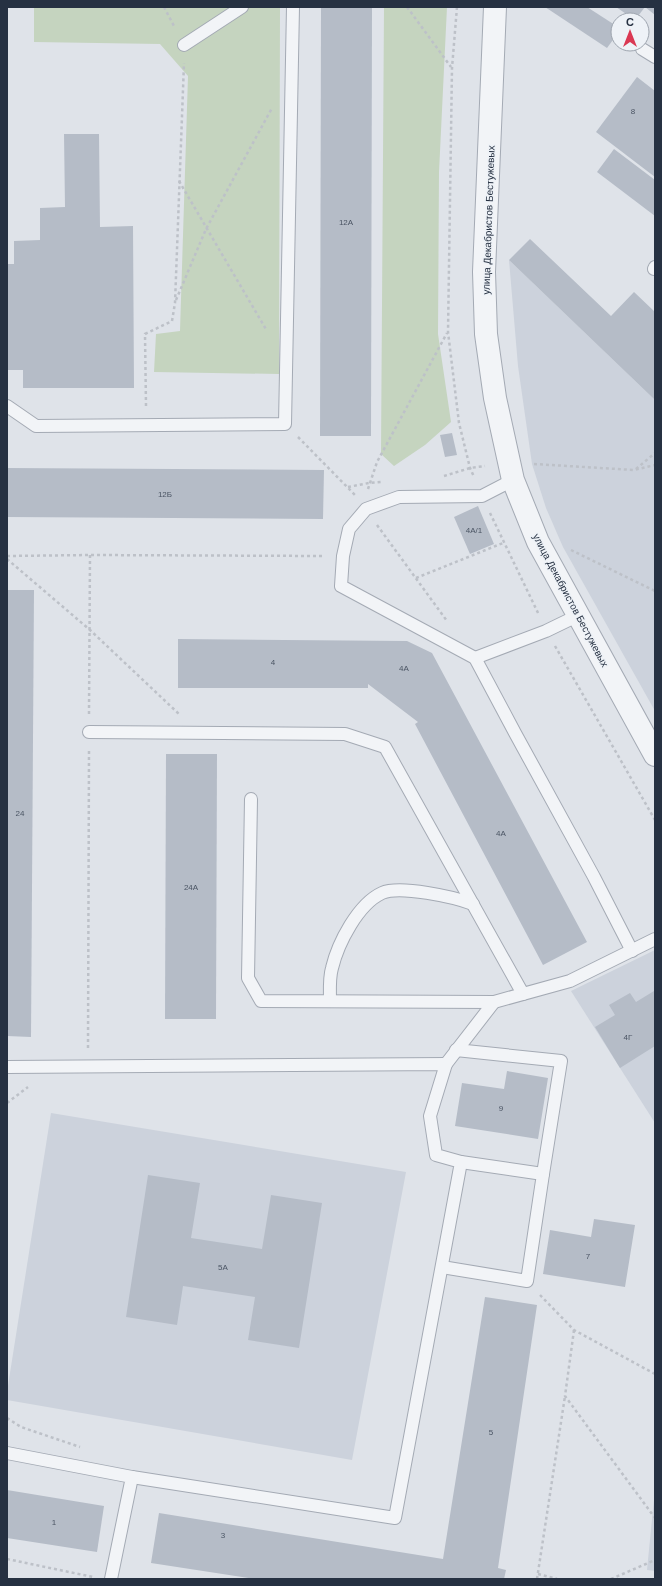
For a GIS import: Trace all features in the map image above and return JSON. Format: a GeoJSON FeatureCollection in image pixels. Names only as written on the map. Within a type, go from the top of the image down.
{"type":"FeatureCollection","features":[{"type":"Feature","properties":{"kind":"street","name":"улица Декабристов Бестужевых"},"geometry":{"type":"LineString","coordinates":[[495,7],[484,272],[486,326],[495,398],[513,480],[538,542],[655,755]]}},
{"type":"Feature","properties":{"kind":"lane"},"geometry":{"type":"LineString","coordinates":[[184,45],[242,7]]}},
{"type":"Feature","properties":{"kind":"lane"},"geometry":{"type":"LineString","coordinates":[[7,406],[36,426],[285,424],[293,7]]}},
{"type":"Feature","properties":{"kind":"lane"},"geometry":{"type":"LineString","coordinates":[[513,480],[482,496],[399,497],[366,509],[349,529],[343,556],[341,586],[475,658],[514,733],[594,877],[632,951]]}},
{"type":"Feature","properties":{"kind":"lane"},"geometry":{"type":"LineString","coordinates":[[475,658],[546,631],[579,615]]}},
{"type":"Feature","properties":{"kind":"lane"},"geometry":{"type":"LineString","coordinates":[[89,732],[345,734],[386,747],[523,994]]}},
{"type":"Feature","properties":{"kind":"lane"},"geometry":{"type":"LineString","coordinates":[[251,798],[248,978],[261,1001],[494,1002],[570,982],[655,939]]}},
{"type":"Feature","properties":{"kind":"lane"},"geometry":{"type":"LineString","coordinates":[[330,1001],[331,968],[346,931],[368,902],[383,892],[410,890],[459,899],[473,904]]}},
{"type":"Feature","properties":{"kind":"lane"},"geometry":{"type":"LineString","coordinates":[[494,1002],[446,1064],[430,1116],[436,1155],[461,1162],[543,1174]]}},
{"type":"Feature","properties":{"kind":"lane"},"geometry":{"type":"LineString","coordinates":[[442,1268],[527,1282],[561,1061],[456,1050]]}},
{"type":"Feature","properties":{"kind":"lane"},"geometry":{"type":"LineString","coordinates":[[7,1067],[446,1064]]}},
{"type":"Feature","properties":{"kind":"lane"},"geometry":{"type":"LineString","coordinates":[[7,1454],[132,1477],[395,1518],[461,1162]]}},
{"type":"Feature","properties":{"kind":"lane"},"geometry":{"type":"LineString","coordinates":[[111,1579],[132,1477]]}},
{"type":"Feature","properties":{"kind":"path"},"geometry":{"type":"LineString","coordinates":[[146,425],[145,334],[172,321],[175,303],[184,45],[164,7]]}},
{"type":"Feature","properties":{"kind":"path"},"geometry":{"type":"LineString","coordinates":[[407,7],[452,68]]}},
{"type":"Feature","properties":{"kind":"path"},"geometry":{"type":"LineString","coordinates":[[175,303],[206,229],[275,102]]}},
{"type":"Feature","properties":{"kind":"path"},"geometry":{"type":"LineString","coordinates":[[179,181],[286,364]]}},
{"type":"Feature","properties":{"kind":"path"},"geometry":{"type":"LineString","coordinates":[[366,509],[369,483],[377,462],[448,332]]}},
{"type":"Feature","properties":{"kind":"path"},"geometry":{"type":"LineString","coordinates":[[285,424],[348,487],[366,509],[448,621]]}},
{"type":"Feature","properties":{"kind":"path"},"geometry":{"type":"LineString","coordinates":[[634,470],[655,453]]}},
{"type":"Feature","properties":{"kind":"path"},"geometry":{"type":"LineString","coordinates":[[416,578],[503,543]]}},
{"type":"Feature","properties":{"kind":"path"},"geometry":{"type":"LineString","coordinates":[[570,550],[655,591]]}},
{"type":"Feature","properties":{"kind":"path"},"geometry":{"type":"LineString","coordinates":[[88,1066],[90,554]]}},
{"type":"Feature","properties":{"kind":"path"},"geometry":{"type":"LineString","coordinates":[[7,557],[90,554],[343,556]]}},
{"type":"Feature","properties":{"kind":"path"},"geometry":{"type":"LineString","coordinates":[[7,557],[90,630],[199,733]]}},
{"type":"Feature","properties":{"kind":"path"},"geometry":{"type":"LineString","coordinates":[[527,1282],[574,1330],[655,1374]]}},
{"type":"Feature","properties":{"kind":"path"},"geometry":{"type":"LineString","coordinates":[[537,1579],[574,1330]]}},
{"type":"Feature","properties":{"kind":"path"},"geometry":{"type":"LineString","coordinates":[[565,1396],[655,1518]]}},
{"type":"Feature","properties":{"kind":"path"},"geometry":{"type":"LineString","coordinates":[[7,1559],[96,1578]]}},
{"type":"Feature","properties":{"kind":"path"},"geometry":{"type":"LineString","coordinates":[[611,1579],[655,1560]]}},
{"type":"Feature","properties":{"kind":"path"},"geometry":{"type":"LineString","coordinates":[[538,1574],[557,1579]]}},
{"type":"Feature","properties":{"kind":"shaded area"},"geometry":{"type":"Polygon","coordinates":[[[509,260],[655,400],[655,711],[563,547],[546,508],[532,464],[518,366],[509,260]]]}},
{"type":"Feature","properties":{"kind":"shaded area"},"geometry":{"type":"Polygon","coordinates":[[[655,950],[655,1123],[571,991],[655,950]]]}},
{"type":"Feature","properties":{"kind":"shaded area"},"geometry":{"type":"Polygon","coordinates":[[[51,1113],[406,1172],[352,1460],[7,1400],[7,1392],[51,1113]]]}},
{"type":"Feature","properties":{"kind":"shaded area"},"geometry":{"type":"Polygon","coordinates":[[[655,1489],[655,1571],[647,1570],[655,1489]]]}},
{"type":"Feature","properties":{"kind":"green space"},"geometry":{"type":"Polygon","coordinates":[[[34,7],[280,7],[279,374],[154,372],[156,334],[180,331],[188,76],[160,44],[34,42],[34,7]]]}},
{"type":"Feature","properties":{"kind":"green space"},"geometry":{"type":"Polygon","coordinates":[[[384,7],[447,7],[439,172],[438,334],[451,422],[425,445],[394,466],[381,454],[384,7]]]}},
{"type":"Feature","properties":{"kind":"building"},"geometry":{"type":"Polygon","coordinates":[[[321,7],[372,7],[371,436],[320,436],[321,7]]]}},
{"type":"Feature","properties":{"kind":"building"},"geometry":{"type":"Polygon","coordinates":[[[545,7],[587,7],[610,22],[610,44],[607,48],[545,7]]]}},
{"type":"Feature","properties":{"kind":"building"},"geometry":{"type":"Polygon","coordinates":[[[616,7],[645,7],[641,12],[623,12],[616,7]]]}},
{"type":"Feature","properties":{"kind":"building"},"geometry":{"type":"Polygon","coordinates":[[[645,7],[655,7],[655,15],[645,7]]]}},
{"type":"Feature","properties":{"kind":"building"},"geometry":{"type":"Polygon","coordinates":[[[637,77],[655,91],[655,177],[596,132],[637,77]]]}},
{"type":"Feature","properties":{"kind":"building"},"geometry":{"type":"Polygon","coordinates":[[[64,134],[99,134],[100,227],[133,226],[134,388],[23,388],[23,370],[7,370],[7,264],[14,264],[14,241],[40,240],[40,208],[65,207],[64,134]]]}},
{"type":"Feature","properties":{"kind":"building"},"geometry":{"type":"Polygon","coordinates":[[[614,149],[655,180],[655,216],[597,172],[614,149]]]}},
{"type":"Feature","properties":{"kind":"building"},"geometry":{"type":"Polygon","coordinates":[[[530,239],[611,316],[634,292],[655,312],[655,400],[509,260],[530,239]]]}},
{"type":"Feature","properties":{"kind":"building"},"geometry":{"type":"Polygon","coordinates":[[[452,433],[457,455],[445,457],[440,435],[452,433]]]}},
{"type":"Feature","properties":{"kind":"building"},"geometry":{"type":"Polygon","coordinates":[[[7,468],[324,470],[323,519],[7,517],[7,468]]]}},
{"type":"Feature","properties":{"kind":"building"},"geometry":{"type":"Polygon","coordinates":[[[478,506],[494,544],[470,554],[454,517],[478,506]]]}},
{"type":"Feature","properties":{"kind":"building"},"geometry":{"type":"Polygon","coordinates":[[[7,590],[34,590],[31,1037],[7,1036],[7,590]]]}},
{"type":"Feature","properties":{"kind":"building"},"geometry":{"type":"Polygon","coordinates":[[[178,639],[407,641],[432,653],[587,942],[543,965],[415,724],[418,722],[368,684],[368,688],[178,688],[178,639]]]}},
{"type":"Feature","properties":{"kind":"building"},"geometry":{"type":"Polygon","coordinates":[[[166,754],[217,754],[216,1019],[165,1019],[166,754]]]}},
{"type":"Feature","properties":{"kind":"building"},"geometry":{"type":"Polygon","coordinates":[[[654,991],[655,1046],[620,1068],[595,1027],[615,1015],[609,1005],[630,993],[636,1002],[654,991]]]}},
{"type":"Feature","properties":{"kind":"building"},"geometry":{"type":"Polygon","coordinates":[[[507,1071],[548,1078],[538,1139],[455,1126],[462,1083],[504,1089],[507,1071]]]}},
{"type":"Feature","properties":{"kind":"building"},"geometry":{"type":"Polygon","coordinates":[[[148,1175],[200,1183],[191,1238],[262,1249],[271,1195],[322,1203],[299,1348],[248,1340],[255,1297],[183,1286],[177,1325],[126,1317],[148,1175]]]}},
{"type":"Feature","properties":{"kind":"building"},"geometry":{"type":"Polygon","coordinates":[[[594,1219],[635,1225],[625,1287],[543,1274],[550,1230],[591,1237],[594,1219]]]}},
{"type":"Feature","properties":{"kind":"building"},"geometry":{"type":"Polygon","coordinates":[[[485,1297],[537,1305],[498,1568],[506,1570],[504,1579],[255,1579],[151,1563],[159,1513],[443,1559],[485,1297]]]}},
{"type":"Feature","properties":{"kind":"building"},"geometry":{"type":"Polygon","coordinates":[[[7,1490],[104,1506],[97,1552],[7,1538],[7,1490]]]}}]}
